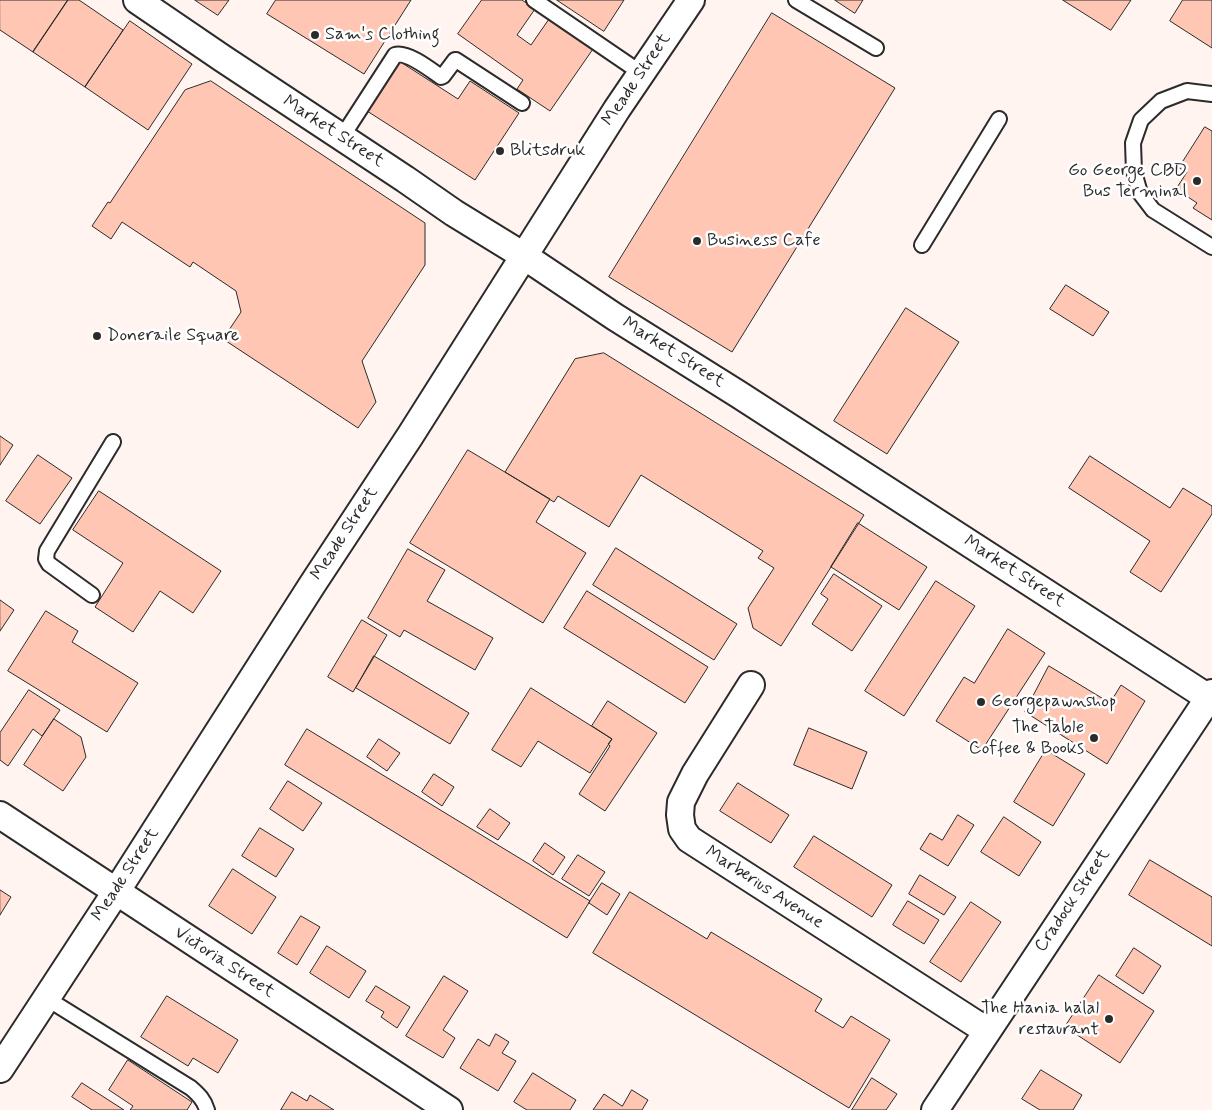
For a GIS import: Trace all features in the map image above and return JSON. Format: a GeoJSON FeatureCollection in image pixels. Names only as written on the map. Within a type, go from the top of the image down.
{"type":"FeatureCollection","features":[{"type":"Feature","properties":{"kind":"street","name":"Market Street"},"geometry":{"type":"LineString","coordinates":[[137,0],[454,213],[524,256],[615,318],[738,394],[1211,697]]}},
{"type":"Feature","properties":{"kind":"street","name":"Meade Street"},"geometry":{"type":"LineString","coordinates":[[0,1069],[410,436],[617,109],[691,0]]}},
{"type":"Feature","properties":{"kind":"street","name":"Marberius Avenue"},"geometry":{"type":"LineString","coordinates":[[751,685],[695,774],[681,802],[680,816],[682,828],[689,839],[987,1031]]}},
{"type":"Feature","properties":{"kind":"street","name":"Cradock Street"},"geometry":{"type":"LineString","coordinates":[[935,1110],[1211,697]]}},
{"type":"Feature","properties":{"kind":"street","name":"Victoria Street"},"geometry":{"type":"LineString","coordinates":[[0,815],[449,1110]]}},
{"type":"Feature","properties":{"kind":"lane"},"geometry":{"type":"LineString","coordinates":[[534,0],[641,73]]}},
{"type":"Feature","properties":{"kind":"lane"},"geometry":{"type":"LineString","coordinates":[[796,0],[876,48]]}},
{"type":"Feature","properties":{"kind":"lane"},"geometry":{"type":"LineString","coordinates":[[342,138],[397,54],[405,55],[441,77],[456,60],[522,103]]}},
{"type":"Feature","properties":{"kind":"lane"},"geometry":{"type":"LineString","coordinates":[[1212,94],[1187,91],[1161,101],[1141,120],[1133,143],[1134,172],[1140,193],[1153,210],[1212,247]]}},
{"type":"Feature","properties":{"kind":"lane"},"geometry":{"type":"LineString","coordinates":[[922,245],[999,119]]}},
{"type":"Feature","properties":{"kind":"lane"},"geometry":{"type":"LineString","coordinates":[[92,595],[49,564],[46,559],[47,551],[112,442]]}},
{"type":"Feature","properties":{"kind":"lane"},"geometry":{"type":"LineString","coordinates":[[46,998],[191,1088],[200,1095],[207,1110]]}},
{"type":"Feature","properties":{"kind":"building"},"geometry":{"type":"Polygon","coordinates":[[[0,0],[68,0],[33,52],[0,30],[0,0]]]}},
{"type":"Feature","properties":{"kind":"building"},"geometry":{"type":"Polygon","coordinates":[[[68,0],[79,0],[123,30],[85,87],[33,52],[68,0]]]}},
{"type":"Feature","properties":{"kind":"building"},"geometry":{"type":"Polygon","coordinates":[[[195,0],[229,0],[218,15],[195,0]]]}},
{"type":"Feature","properties":{"kind":"building"},"geometry":{"type":"Polygon","coordinates":[[[276,0],[411,0],[364,74],[267,14],[276,0]]]}},
{"type":"Feature","properties":{"kind":"building"},"geometry":{"type":"Polygon","coordinates":[[[482,0],[522,0],[535,9],[517,35],[531,45],[549,19],[593,49],[550,111],[517,89],[523,80],[458,34],[482,0]]]}},
{"type":"Feature","properties":{"kind":"building"},"geometry":{"type":"Polygon","coordinates":[[[557,0],[624,0],[604,31],[557,0]]]}},
{"type":"Feature","properties":{"kind":"building"},"geometry":{"type":"Polygon","coordinates":[[[835,0],[863,0],[855,13],[835,0]]]}},
{"type":"Feature","properties":{"kind":"building"},"geometry":{"type":"Polygon","coordinates":[[[1063,0],[1131,0],[1111,30],[1063,0]]]}},
{"type":"Feature","properties":{"kind":"building"},"geometry":{"type":"Polygon","coordinates":[[[1183,0],[1212,0],[1212,48],[1170,21],[1183,0]]]}},
{"type":"Feature","properties":{"kind":"building"},"geometry":{"type":"Polygon","coordinates":[[[772,13],[895,88],[732,352],[609,277],[772,13]]]}},
{"type":"Feature","properties":{"kind":"building"},"geometry":{"type":"Polygon","coordinates":[[[130,21],[192,64],[148,130],[85,87],[130,21]]]}},
{"type":"Feature","properties":{"kind":"building"},"geometry":{"type":"Polygon","coordinates":[[[399,61],[458,99],[470,81],[519,113],[475,180],[367,111],[399,61]]]}},
{"type":"Feature","properties":{"kind":"building"},"geometry":{"type":"Polygon","coordinates":[[[211,81],[425,223],[425,265],[362,361],[376,402],[358,428],[223,339],[241,312],[236,291],[193,262],[190,267],[122,222],[111,239],[92,226],[108,202],[110,203],[185,90],[211,81]]]}},
{"type":"Feature","properties":{"kind":"building","name":"Go George CBD Bus Terminal"},"geometry":{"type":"Polygon","coordinates":[[[1205,127],[1212,131],[1212,220],[1193,208],[1197,203],[1176,189],[1187,172],[1179,168],[1205,127]]]}},
{"type":"Feature","properties":{"kind":"building"},"geometry":{"type":"Polygon","coordinates":[[[1066,285],[1109,312],[1093,336],[1050,309],[1066,285]]]}},
{"type":"Feature","properties":{"kind":"building"},"geometry":{"type":"Polygon","coordinates":[[[906,308],[959,342],[887,454],[834,421],[906,308]]]}},
{"type":"Feature","properties":{"kind":"building"},"geometry":{"type":"Polygon","coordinates":[[[604,353],[864,515],[781,646],[753,628],[748,608],[774,568],[758,558],[763,551],[641,475],[609,527],[558,496],[554,502],[505,472],[575,359],[604,353]]]}},
{"type":"Feature","properties":{"kind":"building"},"geometry":{"type":"Polygon","coordinates":[[[0,436],[13,445],[0,465],[0,436]]]}},
{"type":"Feature","properties":{"kind":"building"},"geometry":{"type":"Polygon","coordinates":[[[468,450],[550,499],[536,522],[586,553],[543,623],[410,543],[468,450]]]}},
{"type":"Feature","properties":{"kind":"building"},"geometry":{"type":"Polygon","coordinates":[[[38,455],[72,478],[40,524],[6,501],[38,455]]]}},
{"type":"Feature","properties":{"kind":"building"},"geometry":{"type":"Polygon","coordinates":[[[1090,456],[1170,508],[1183,488],[1212,506],[1212,514],[1161,592],[1130,572],[1150,541],[1069,488],[1090,456]]]}},
{"type":"Feature","properties":{"kind":"building"},"geometry":{"type":"Polygon","coordinates":[[[99,491],[221,571],[193,613],[160,591],[133,632],[95,607],[123,563],[73,530],[99,491]]]}},
{"type":"Feature","properties":{"kind":"building"},"geometry":{"type":"Polygon","coordinates":[[[858,523],[927,567],[899,610],[831,567],[858,523]]]}},
{"type":"Feature","properties":{"kind":"building"},"geometry":{"type":"Polygon","coordinates":[[[616,548],[737,624],[714,660],[593,585],[616,548]]]}},
{"type":"Feature","properties":{"kind":"building"},"geometry":{"type":"Polygon","coordinates":[[[408,549],[445,570],[427,601],[493,638],[475,670],[404,630],[400,637],[368,618],[408,549]]]}},
{"type":"Feature","properties":{"kind":"building"},"geometry":{"type":"Polygon","coordinates":[[[834,574],[882,606],[852,651],[812,624],[828,599],[821,594],[834,574]]]}},
{"type":"Feature","properties":{"kind":"building"},"geometry":{"type":"Polygon","coordinates":[[[936,581],[975,606],[904,716],[865,691],[936,581]]]}},
{"type":"Feature","properties":{"kind":"building"},"geometry":{"type":"Polygon","coordinates":[[[587,591],[708,667],[685,703],[564,628],[587,591]]]}},
{"type":"Feature","properties":{"kind":"building"},"geometry":{"type":"Polygon","coordinates":[[[0,600],[14,610],[0,631],[0,600]]]}},
{"type":"Feature","properties":{"kind":"building"},"geometry":{"type":"Polygon","coordinates":[[[46,611],[78,631],[72,642],[138,683],[107,732],[8,671],[46,611]]]}},
{"type":"Feature","properties":{"kind":"building"},"geometry":{"type":"Polygon","coordinates":[[[362,620],[387,635],[353,692],[328,677],[362,620]]]}},
{"type":"Feature","properties":{"kind":"building","name":"Georgepawnshop"},"geometry":{"type":"Polygon","coordinates":[[[1008,629],[1045,653],[982,750],[936,721],[964,677],[974,683],[1008,629]]]}},
{"type":"Feature","properties":{"kind":"building"},"geometry":{"type":"Polygon","coordinates":[[[374,656],[469,713],[450,744],[356,688],[374,656]]]}},
{"type":"Feature","properties":{"kind":"building","name":"The Table Coffee & Books"},"geometry":{"type":"Polygon","coordinates":[[[1049,666],[1110,703],[1121,685],[1145,701],[1107,764],[1025,712],[1049,666]]]}},
{"type":"Feature","properties":{"kind":"building"},"geometry":{"type":"Polygon","coordinates":[[[531,688],[612,739],[590,773],[538,741],[521,767],[492,750],[531,688]]]}},
{"type":"Feature","properties":{"kind":"building"},"geometry":{"type":"Polygon","coordinates":[[[29,690],[60,710],[42,736],[33,729],[8,766],[0,760],[0,733],[29,690]]]}},
{"type":"Feature","properties":{"kind":"building"},"geometry":{"type":"Polygon","coordinates":[[[608,701],[657,733],[605,811],[579,794],[610,746],[608,744],[612,739],[592,726],[608,701]]]}},
{"type":"Feature","properties":{"kind":"building"},"geometry":{"type":"Polygon","coordinates":[[[54,719],[81,737],[86,757],[63,791],[24,765],[54,719]]]}},
{"type":"Feature","properties":{"kind":"building"},"geometry":{"type":"Polygon","coordinates":[[[809,728],[867,752],[852,789],[794,765],[809,728]]]}},
{"type":"Feature","properties":{"kind":"building"},"geometry":{"type":"Polygon","coordinates":[[[307,729],[590,901],[567,938],[285,765],[307,729]]]}},
{"type":"Feature","properties":{"kind":"building"},"geometry":{"type":"Polygon","coordinates":[[[379,739],[400,753],[387,771],[367,757],[379,739]]]}},
{"type":"Feature","properties":{"kind":"building"},"geometry":{"type":"Polygon","coordinates":[[[1046,750],[1085,774],[1053,826],[1014,802],[1046,750]]]}},
{"type":"Feature","properties":{"kind":"building"},"geometry":{"type":"Polygon","coordinates":[[[434,774],[454,787],[442,806],[422,792],[434,774]]]}},
{"type":"Feature","properties":{"kind":"building"},"geometry":{"type":"Polygon","coordinates":[[[288,781],[322,803],[303,831],[270,809],[288,781]]]}},
{"type":"Feature","properties":{"kind":"building"},"geometry":{"type":"Polygon","coordinates":[[[738,783],[789,815],[771,843],[720,811],[738,783]]]}},
{"type":"Feature","properties":{"kind":"building"},"geometry":{"type":"Polygon","coordinates":[[[490,809],[510,823],[498,840],[477,827],[490,809]]]}},
{"type":"Feature","properties":{"kind":"building"},"geometry":{"type":"Polygon","coordinates":[[[958,815],[974,825],[948,866],[920,849],[930,833],[942,840],[958,815]]]}},
{"type":"Feature","properties":{"kind":"building"},"geometry":{"type":"Polygon","coordinates":[[[1004,817],[1041,842],[1019,876],[981,852],[1004,817]]]}},
{"type":"Feature","properties":{"kind":"building"},"geometry":{"type":"Polygon","coordinates":[[[260,828],[294,849],[276,877],[242,856],[260,828]]]}},
{"type":"Feature","properties":{"kind":"building"},"geometry":{"type":"Polygon","coordinates":[[[814,836],[892,885],[872,917],[794,867],[814,836]]]}},
{"type":"Feature","properties":{"kind":"building"},"geometry":{"type":"Polygon","coordinates":[[[545,843],[565,857],[553,875],[533,861],[545,843]]]}},
{"type":"Feature","properties":{"kind":"building"},"geometry":{"type":"Polygon","coordinates":[[[578,855],[605,872],[589,896],[562,879],[578,855]]]}},
{"type":"Feature","properties":{"kind":"building"},"geometry":{"type":"Polygon","coordinates":[[[1150,860],[1212,897],[1212,946],[1129,895],[1150,860]]]}},
{"type":"Feature","properties":{"kind":"building"},"geometry":{"type":"Polygon","coordinates":[[[233,869],[276,897],[252,934],[209,906],[233,869]]]}},
{"type":"Feature","properties":{"kind":"building"},"geometry":{"type":"Polygon","coordinates":[[[920,875],[956,897],[944,915],[909,894],[920,875]]]}},
{"type":"Feature","properties":{"kind":"building"},"geometry":{"type":"Polygon","coordinates":[[[602,883],[620,894],[607,915],[589,903],[602,883]]]}},
{"type":"Feature","properties":{"kind":"building"},"geometry":{"type":"Polygon","coordinates":[[[0,890],[11,897],[0,915],[0,890]]]}},
{"type":"Feature","properties":{"kind":"building"},"geometry":{"type":"Polygon","coordinates":[[[630,892],[707,939],[711,932],[822,999],[815,1011],[843,1028],[851,1016],[890,1040],[849,1108],[593,953],[630,892]]]}},
{"type":"Feature","properties":{"kind":"building"},"geometry":{"type":"Polygon","coordinates":[[[908,901],[939,920],[924,944],[893,925],[908,901]]]}},
{"type":"Feature","properties":{"kind":"building"},"geometry":{"type":"Polygon","coordinates":[[[971,902],[1001,922],[961,982],[930,962],[971,902]]]}},
{"type":"Feature","properties":{"kind":"building"},"geometry":{"type":"Polygon","coordinates":[[[301,916],[320,927],[297,965],[278,953],[301,916]]]}},
{"type":"Feature","properties":{"kind":"building"},"geometry":{"type":"Polygon","coordinates":[[[327,946],[366,971],[349,998],[310,973],[327,946]]]}},
{"type":"Feature","properties":{"kind":"building"},"geometry":{"type":"Polygon","coordinates":[[[1134,948],[1161,966],[1143,994],[1116,976],[1134,948]]]}},
{"type":"Feature","properties":{"kind":"building","name":"The Hania halal restaurant"},"geometry":{"type":"Polygon","coordinates":[[[1099,975],[1154,1011],[1120,1063],[1065,1027],[1099,975]]]}},
{"type":"Feature","properties":{"kind":"building"},"geometry":{"type":"Polygon","coordinates":[[[444,976],[468,991],[443,1030],[455,1038],[443,1058],[406,1036],[444,976]]]}},
{"type":"Feature","properties":{"kind":"building"},"geometry":{"type":"Polygon","coordinates":[[[376,986],[410,1007],[397,1028],[381,1017],[384,1012],[366,1001],[376,986]]]}},
{"type":"Feature","properties":{"kind":"building"},"geometry":{"type":"Polygon","coordinates":[[[167,996],[238,1040],[218,1073],[193,1058],[188,1066],[141,1037],[167,996]]]}},
{"type":"Feature","properties":{"kind":"building"},"geometry":{"type":"Polygon","coordinates":[[[496,1034],[509,1042],[502,1053],[516,1061],[498,1091],[460,1068],[478,1039],[489,1046],[496,1034]]]}},
{"type":"Feature","properties":{"kind":"building"},"geometry":{"type":"Polygon","coordinates":[[[128,1060],[192,1102],[187,1110],[130,1110],[133,1106],[109,1090],[128,1060]]]}},
{"type":"Feature","properties":{"kind":"building"},"geometry":{"type":"Polygon","coordinates":[[[1041,1070],[1082,1095],[1073,1110],[1040,1110],[1022,1099],[1041,1070]]]}},
{"type":"Feature","properties":{"kind":"building"},"geometry":{"type":"Polygon","coordinates":[[[533,1073],[576,1100],[570,1110],[527,1110],[514,1102],[533,1073]]]}},
{"type":"Feature","properties":{"kind":"building"},"geometry":{"type":"Polygon","coordinates":[[[872,1078],[897,1094],[886,1110],[852,1110],[872,1078]]]}},
{"type":"Feature","properties":{"kind":"building"},"geometry":{"type":"Polygon","coordinates":[[[82,1083],[124,1110],[92,1110],[72,1097],[82,1083]]]}},
{"type":"Feature","properties":{"kind":"building"},"geometry":{"type":"Polygon","coordinates":[[[632,1090],[648,1100],[642,1110],[593,1110],[604,1094],[622,1106],[632,1090]]]}},
{"type":"Feature","properties":{"kind":"building"},"geometry":{"type":"Polygon","coordinates":[[[292,1092],[307,1101],[310,1095],[334,1110],[281,1110],[292,1092]]]}},
{"type":"Feature","properties":{"kind":"place","name":"Sam's Clothing"},"geometry":{"type":"Point","coordinates":[315,35]}},
{"type":"Feature","properties":{"kind":"place","name":"Blitsdruk"},"geometry":{"type":"Point","coordinates":[500,151]}},
{"type":"Feature","properties":{"kind":"place","name":"Go George CBD Bus Terminal"},"geometry":{"type":"Point","coordinates":[1197,181]}},
{"type":"Feature","properties":{"kind":"place","name":"Business Cafe"},"geometry":{"type":"Point","coordinates":[697,241]}},
{"type":"Feature","properties":{"kind":"place","name":"Doneraile Square"},"geometry":{"type":"Point","coordinates":[97,336]}},
{"type":"Feature","properties":{"kind":"place","name":"Georgepawnshop"},"geometry":{"type":"Point","coordinates":[981,702]}},
{"type":"Feature","properties":{"kind":"place","name":"The Table Coffee & Books"},"geometry":{"type":"Point","coordinates":[1094,738]}},
{"type":"Feature","properties":{"kind":"place","name":"The Hania halal restaurant"},"geometry":{"type":"Point","coordinates":[1109,1019]}}]}
